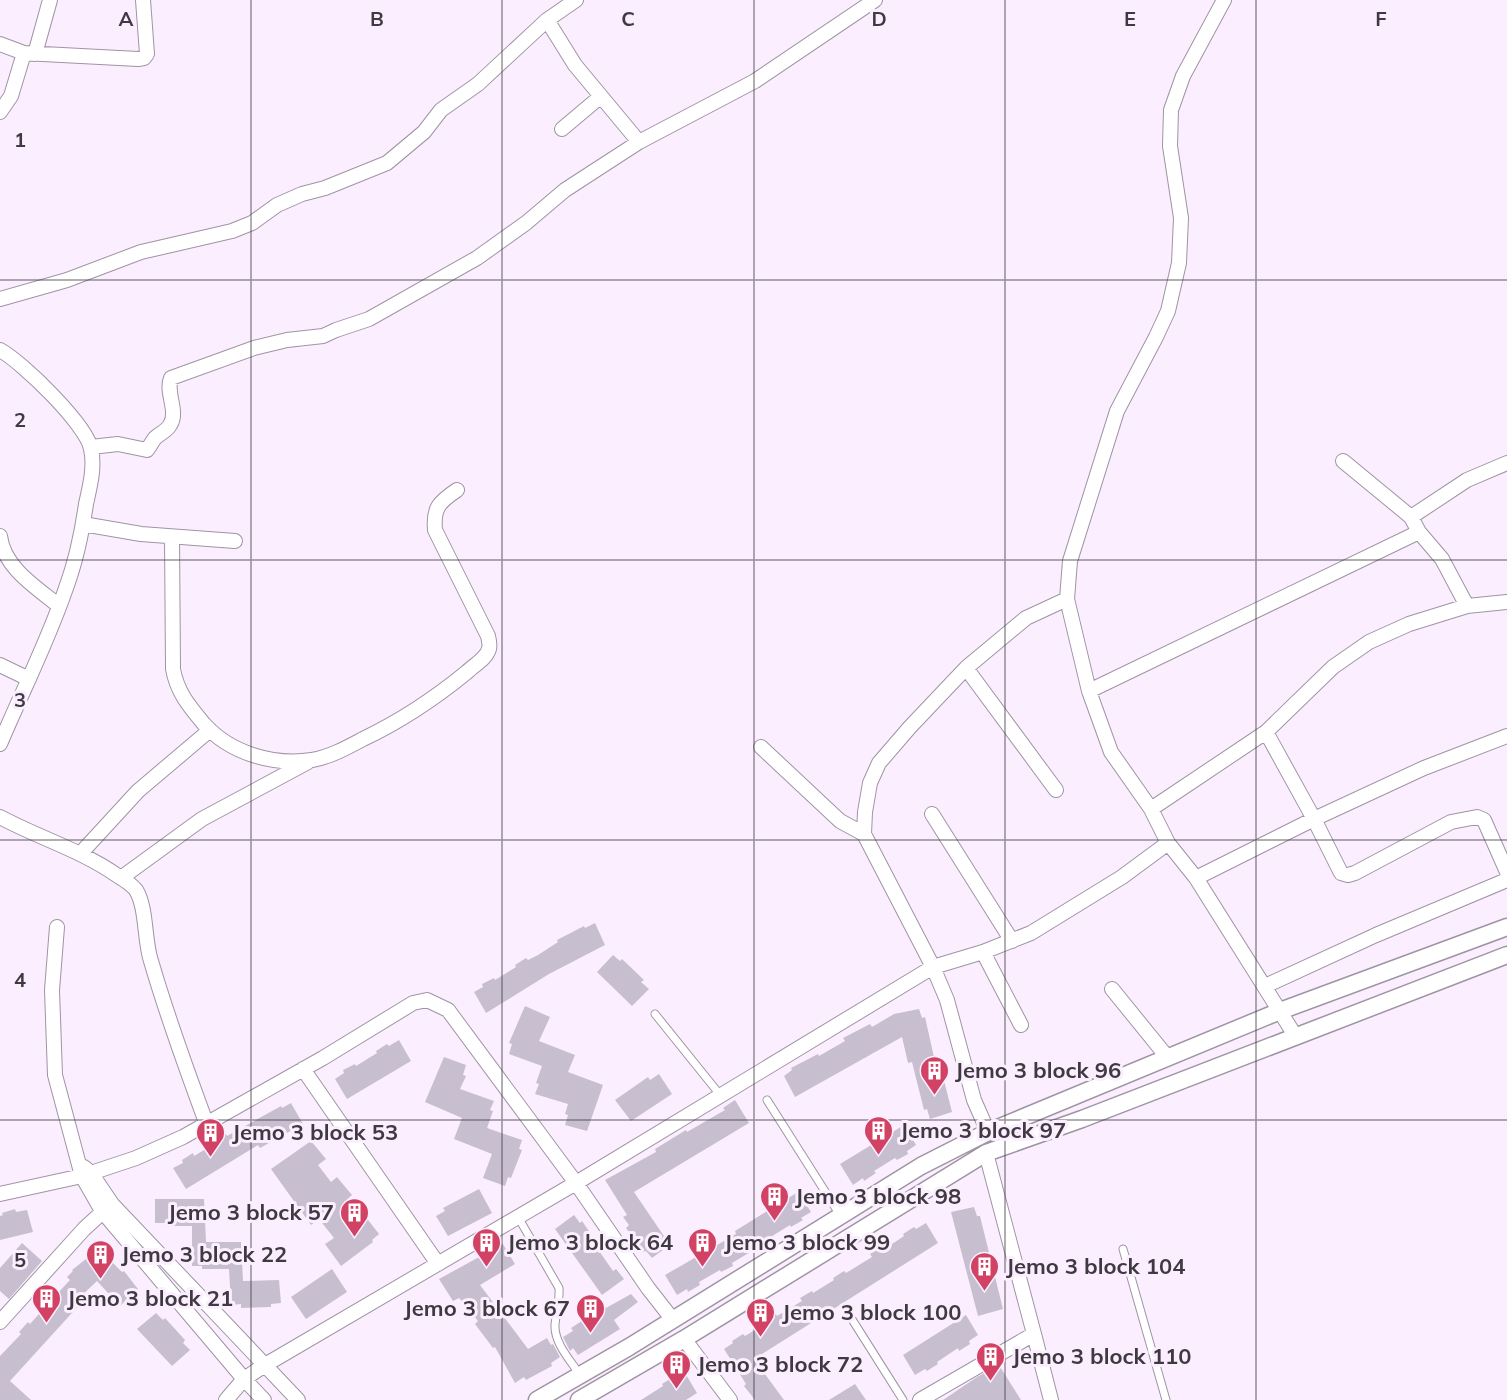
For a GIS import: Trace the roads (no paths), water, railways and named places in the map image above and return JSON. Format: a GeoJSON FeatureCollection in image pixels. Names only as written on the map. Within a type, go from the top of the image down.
{"type":"FeatureCollection","features":[{"type":"Feature","properties":{"kind":"street"},"geometry":{"type":"LineString","coordinates":[[0,112],[11,96],[50,0]]}},
{"type":"Feature","properties":{"kind":"street"},"geometry":{"type":"LineString","coordinates":[[0,44],[29,53],[144,58],[147,54],[143,0]]}},
{"type":"Feature","properties":{"kind":"street"},"geometry":{"type":"LineString","coordinates":[[0,299],[67,280],[141,252],[232,231],[252,223],[277,205],[387,163],[424,132],[441,110],[478,84],[547,20],[576,0]]}},
{"type":"Feature","properties":{"kind":"street"},"geometry":{"type":"LineString","coordinates":[[91,447],[118,444],[147,450],[155,438],[172,422],[169,383],[171,378],[254,348],[287,340],[323,336],[369,319],[477,258],[526,223],[565,190],[639,142],[755,81],[875,0]]}},
{"type":"Feature","properties":{"kind":"street"},"geometry":{"type":"LineString","coordinates":[[1224,0],[1183,76],[1171,110],[1170,146],[1181,218],[1179,263],[1168,311],[1116,411],[1070,561],[1066,599],[1089,691],[1111,752],[1151,809],[1168,843],[1196,878],[1296,1037]]}},
{"type":"Feature","properties":{"kind":"street"},"geometry":{"type":"LineString","coordinates":[[547,20],[575,65],[639,142]]}},
{"type":"Feature","properties":{"kind":"street"},"geometry":{"type":"LineString","coordinates":[[562,129],[600,97]]}},
{"type":"Feature","properties":{"kind":"street"},"geometry":{"type":"LineString","coordinates":[[0,350],[13,357],[49,393],[82,429],[91,447],[91,478],[83,524],[66,588],[0,744]]}},
{"type":"Feature","properties":{"kind":"street"},"geometry":{"type":"LineString","coordinates":[[1343,460],[1411,517],[1419,532],[1442,559],[1467,606]]}},
{"type":"Feature","properties":{"kind":"street"},"geometry":{"type":"LineString","coordinates":[[1411,517],[1467,480],[1507,463]]}},
{"type":"Feature","properties":{"kind":"street"},"geometry":{"type":"LineString","coordinates":[[122,878],[202,819],[313,759],[345,748],[398,722],[440,694],[485,656],[490,647],[488,636],[435,530],[434,516],[441,500],[457,490]]}},
{"type":"Feature","properties":{"kind":"street"},"geometry":{"type":"LineString","coordinates":[[83,524],[141,534],[235,541]]}},
{"type":"Feature","properties":{"kind":"street"},"geometry":{"type":"LineString","coordinates":[[1089,691],[1419,532]]}},
{"type":"Feature","properties":{"kind":"street"},"geometry":{"type":"LineString","coordinates":[[0,536],[13,567],[59,606]]}},
{"type":"Feature","properties":{"kind":"street"},"geometry":{"type":"LineString","coordinates":[[172,537],[173,669],[185,702],[210,730],[235,749],[277,761],[313,759]]}},
{"type":"Feature","properties":{"kind":"street"},"geometry":{"type":"LineString","coordinates":[[988,1132],[974,1100],[947,1000],[933,967],[864,834],[864,812],[870,783],[879,763],[910,726],[966,668],[1026,618],[1066,599]]}},
{"type":"Feature","properties":{"kind":"street"},"geometry":{"type":"LineString","coordinates":[[1151,809],[1266,732],[1333,667],[1369,642],[1409,624],[1467,606],[1507,602]]}},
{"type":"Feature","properties":{"kind":"street"},"geometry":{"type":"LineString","coordinates":[[0,665],[29,679]]}},
{"type":"Feature","properties":{"kind":"street"},"geometry":{"type":"LineString","coordinates":[[966,668],[1056,790]]}},
{"type":"Feature","properties":{"kind":"street"},"geometry":{"type":"LineString","coordinates":[[81,853],[138,791],[210,730]]}},
{"type":"Feature","properties":{"kind":"street"},"geometry":{"type":"LineString","coordinates":[[1266,732],[1341,873],[1348,876],[1451,822],[1477,816],[1484,820],[1507,872]]}},
{"type":"Feature","properties":{"kind":"street"},"geometry":{"type":"LineString","coordinates":[[1196,878],[1314,819],[1424,768],[1507,736]]}},
{"type":"Feature","properties":{"kind":"street"},"geometry":{"type":"LineString","coordinates":[[761,747],[840,821],[864,834]]}},
{"type":"Feature","properties":{"kind":"street"},"geometry":{"type":"LineString","coordinates":[[933,814],[1012,941]]}},
{"type":"Feature","properties":{"kind":"street"},"geometry":{"type":"LineString","coordinates":[[0,817],[81,853],[122,878],[136,890],[142,910],[150,958],[177,1043],[207,1125]]}},
{"type":"Feature","properties":{"kind":"street"},"geometry":{"type":"LineString","coordinates":[[226,1400],[244,1379],[265,1365],[576,1183],[933,967],[983,952],[1031,933],[1122,877],[1168,843]]}},
{"type":"Feature","properties":{"kind":"street"},"geometry":{"type":"LineString","coordinates":[[1265,986],[1376,935],[1507,880]]}},
{"type":"Feature","properties":{"kind":"street"},"geometry":{"type":"LineString","coordinates":[[57,927],[52,990],[55,1075],[59,1096],[84,1171],[107,1207],[244,1379],[264,1400]]}},
{"type":"Feature","properties":{"kind":"street"},"geometry":{"type":"LineString","coordinates":[[537,1400],[673,1320],[921,1166],[988,1132],[1280,1011],[1507,927]]}},
{"type":"Feature","properties":{"kind":"street"},"geometry":{"type":"LineString","coordinates":[[983,952],[1021,1025]]}},
{"type":"Feature","properties":{"kind":"street"},"geometry":{"type":"LineString","coordinates":[[579,1400],[684,1339],[986,1154],[1296,1037],[1507,954]]}},
{"type":"Feature","properties":{"kind":"street"},"geometry":{"type":"LineString","coordinates":[[1112,989],[1168,1058]]}},
{"type":"Feature","properties":{"kind":"street"},"geometry":{"type":"LineString","coordinates":[[0,1194],[136,1158],[207,1125],[238,1104],[303,1069],[413,1003],[427,1000],[448,1010],[576,1183],[648,1288],[673,1320]]}},
{"type":"Feature","properties":{"kind":"street"},"geometry":{"type":"LineString","coordinates":[[303,1069],[438,1264]]}},
{"type":"Feature","properties":{"kind":"street"},"geometry":{"type":"LineString","coordinates":[[986,1154],[1051,1400]]}},
{"type":"Feature","properties":{"kind":"street"},"geometry":{"type":"LineString","coordinates":[[921,1166],[935,1185]]}},
{"type":"Feature","properties":{"kind":"street"},"geometry":{"type":"LineString","coordinates":[[0,1322],[107,1207]]}},
{"type":"Feature","properties":{"kind":"street"},"geometry":{"type":"LineString","coordinates":[[107,1207],[298,1400]]}},
{"type":"Feature","properties":{"kind":"street"},"geometry":{"type":"LineString","coordinates":[[920,1400],[1034,1335]]}},
{"type":"Feature","properties":{"kind":"street"},"geometry":{"type":"LineString","coordinates":[[684,1339],[730,1400]]}},
{"type":"Feature","properties":{"kind":"street"},"geometry":{"type":"LineString","coordinates":[[628,1347],[640,1365]]}},
{"type":"Feature","properties":{"kind":"lane"},"geometry":{"type":"LineString","coordinates":[[655,1014],[721,1096]]}},
{"type":"Feature","properties":{"kind":"lane"},"geometry":{"type":"LineString","coordinates":[[767,1100],[841,1217]]}},
{"type":"Feature","properties":{"kind":"lane"},"geometry":{"type":"LineString","coordinates":[[518,1216],[559,1288],[560,1300],[555,1326],[557,1339],[580,1375]]}},
{"type":"Feature","properties":{"kind":"lane"},"geometry":{"type":"LineString","coordinates":[[1123,1249],[1166,1400]]}},
{"type":"Feature","properties":{"kind":"lane"},"geometry":{"type":"LineString","coordinates":[[848,1313],[903,1400]]}},
{"type":"Feature","properties":{"kind":"place","name":"Jemo 3 block 96"},"geometry":{"type":"Point","coordinates":[934,1096]}},
{"type":"Feature","properties":{"kind":"place","name":"Jemo 3 block 97"},"geometry":{"type":"Point","coordinates":[879,1156]}},
{"type":"Feature","properties":{"kind":"place","name":"Jemo 3 block 53"},"geometry":{"type":"Point","coordinates":[211,1158]}},
{"type":"Feature","properties":{"kind":"place","name":"Jemo 3 block 98"},"geometry":{"type":"Point","coordinates":[774,1222]}},
{"type":"Feature","properties":{"kind":"place","name":"Jemo 3 block 57"},"geometry":{"type":"Point","coordinates":[355,1238]}},
{"type":"Feature","properties":{"kind":"place","name":"Jemo 3 block 64"},"geometry":{"type":"Point","coordinates":[486,1268]}},
{"type":"Feature","properties":{"kind":"place","name":"Jemo 3 block 99"},"geometry":{"type":"Point","coordinates":[703,1268]}},
{"type":"Feature","properties":{"kind":"place","name":"Jemo 3 block 22"},"geometry":{"type":"Point","coordinates":[100,1280]}},
{"type":"Feature","properties":{"kind":"place","name":"Jemo 3 block 104"},"geometry":{"type":"Point","coordinates":[985,1292]}},
{"type":"Feature","properties":{"kind":"place","name":"Jemo 3 block 21"},"geometry":{"type":"Point","coordinates":[46,1324]}},
{"type":"Feature","properties":{"kind":"place","name":"Jemo 3 block 67"},"geometry":{"type":"Point","coordinates":[591,1334]}},
{"type":"Feature","properties":{"kind":"place","name":"Jemo 3 block 100"},"geometry":{"type":"Point","coordinates":[761,1338]}},
{"type":"Feature","properties":{"kind":"place","name":"Jemo 3 block 110"},"geometry":{"type":"Point","coordinates":[991,1382]}},
{"type":"Feature","properties":{"kind":"place","name":"Jemo 3 block 72"},"geometry":{"type":"Point","coordinates":[676,1390]}}]}
